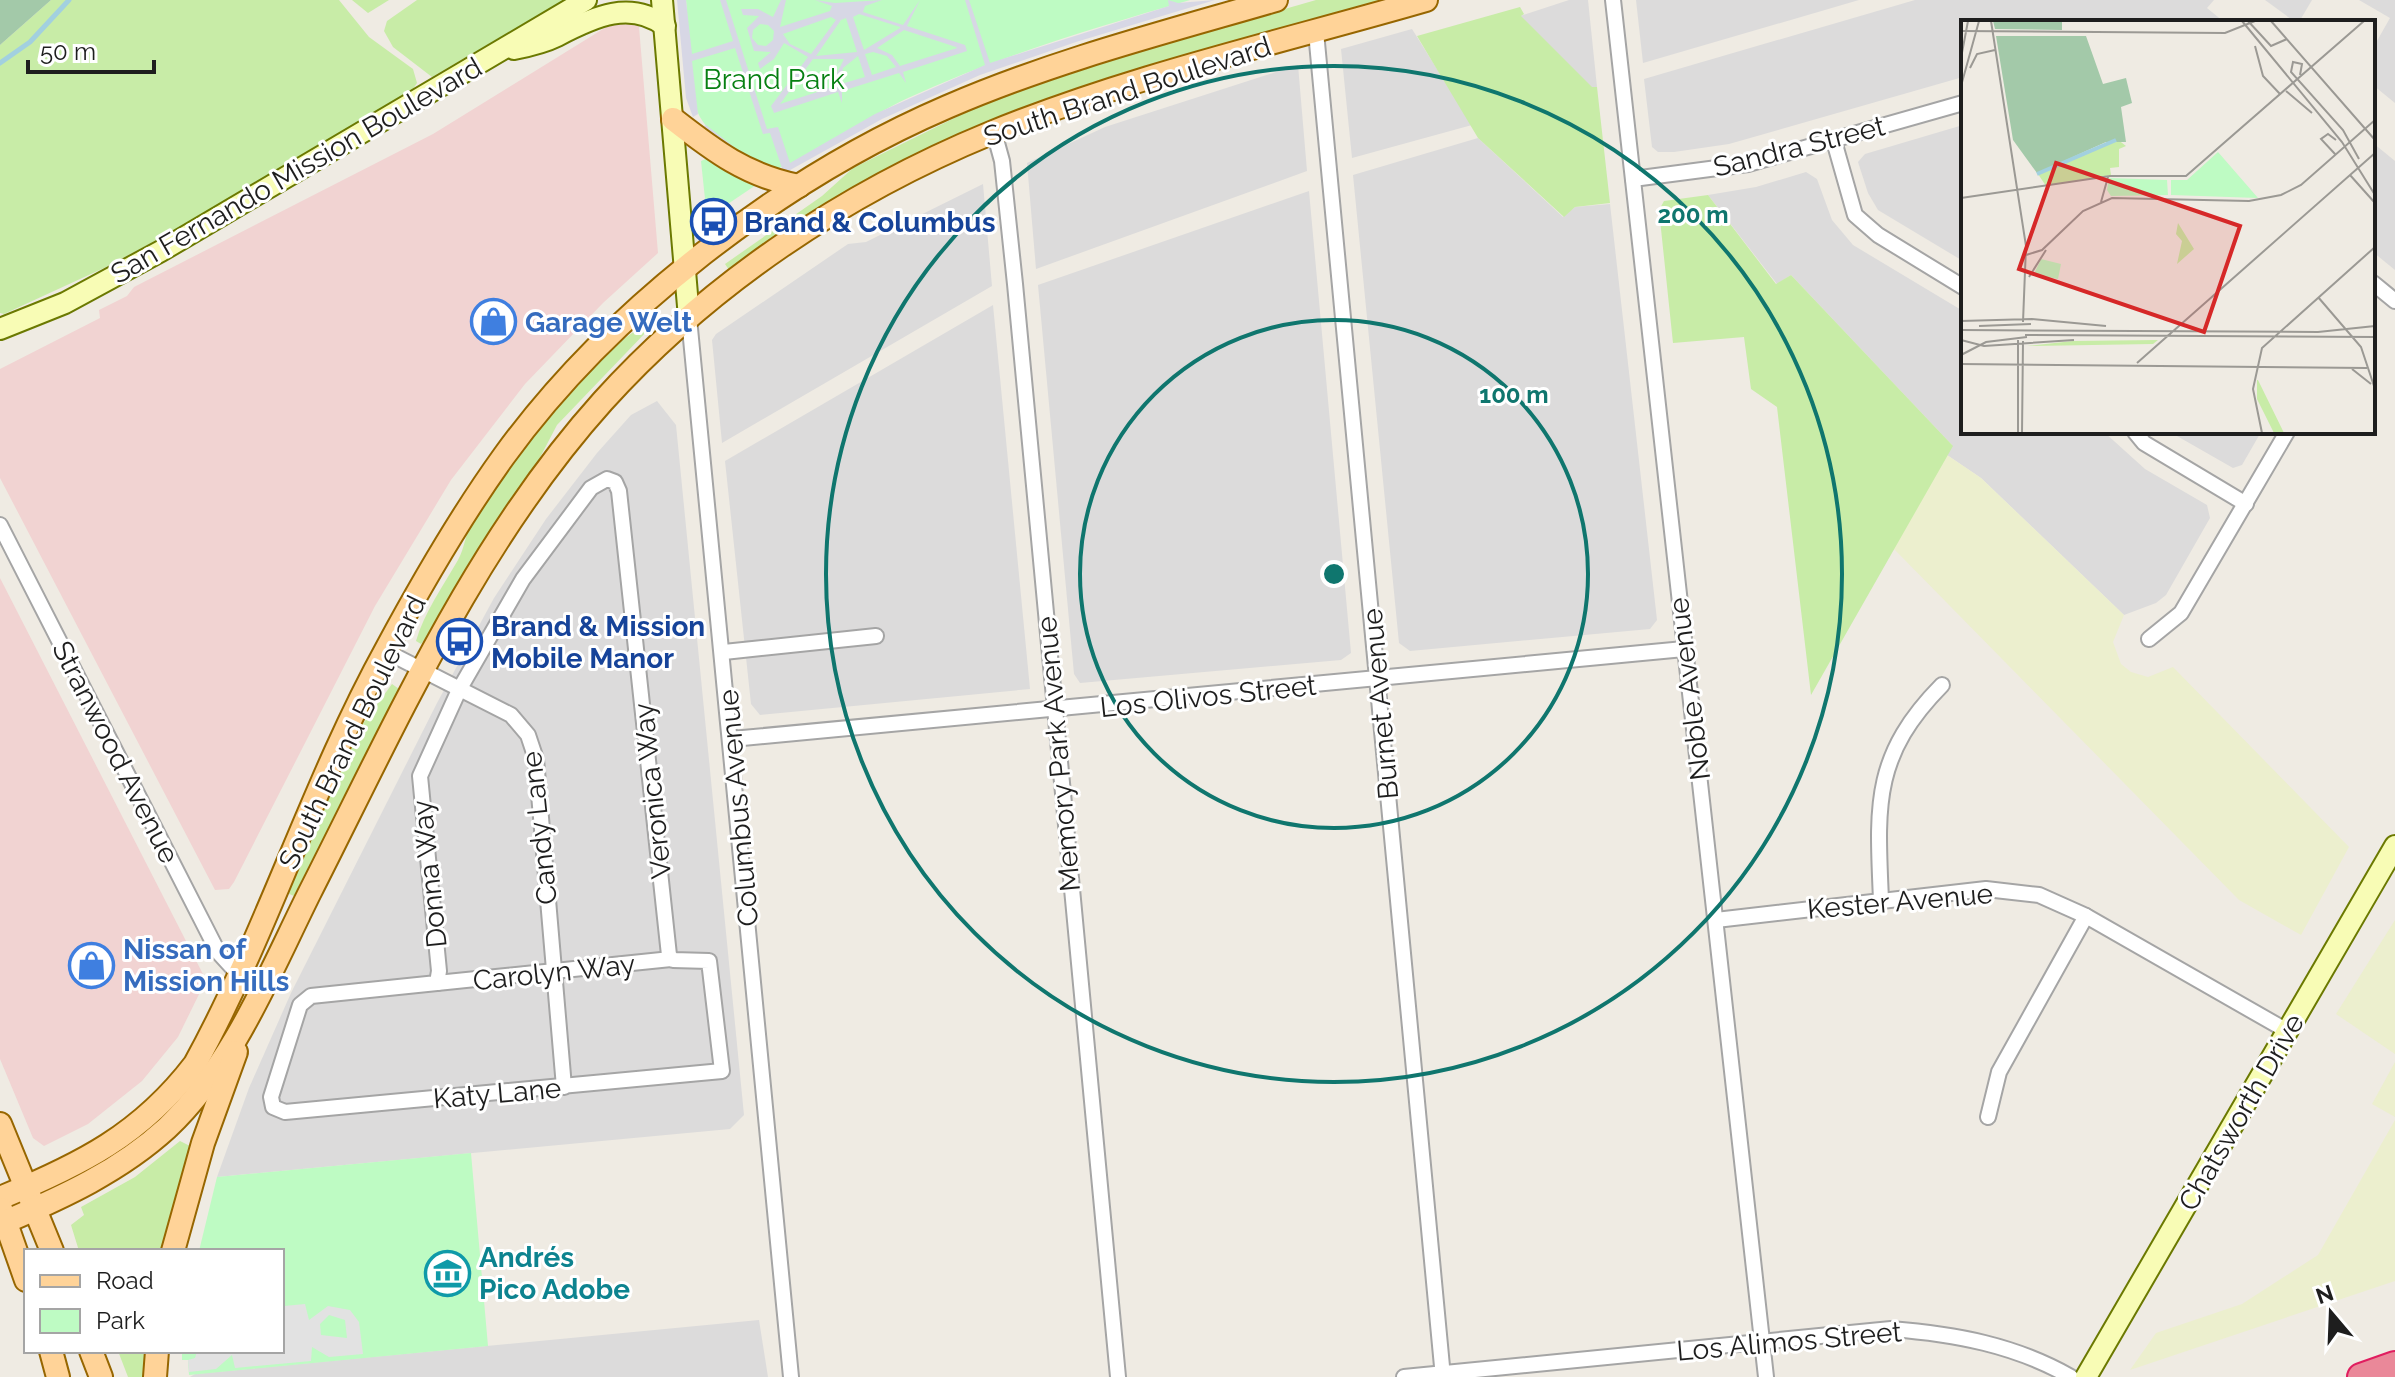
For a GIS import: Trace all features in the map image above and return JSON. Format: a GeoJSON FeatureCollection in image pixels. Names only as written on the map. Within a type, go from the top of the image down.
{"type":"FeatureCollection","features":[{"type":"Feature","properties":{"kind":"highway"},"geometry":{"type":"LineString","coordinates":[[2361,1377],[2395,1365]]}},
{"type":"Feature","properties":{"kind":"main road","name":"San Fernando Mission Boulevard"},"geometry":{"type":"LineString","coordinates":[[0,329],[65,303],[152,256],[586,0]]}},
{"type":"Feature","properties":{"kind":"main road","name":"Columbus Avenue"},"geometry":{"type":"LineString","coordinates":[[662,0],[689,318]]}},
{"type":"Feature","properties":{"kind":"main road","name":"South Brand Boulevard"},"geometry":{"type":"LineString","coordinates":[[0,1198],[109,1147],[170,1097],[195,1064],[239,975],[385,651],[467,509],[506,453],[580,366],[621,324],[685,271],[799,186],[895,131],[997,87],[1080,58],[1276,0]]}},
{"type":"Feature","properties":{"kind":"main road","name":"South Brand Boulevard"},"geometry":{"type":"LineString","coordinates":[[3,1215],[35,1209],[86,1185],[132,1157],[167,1127],[197,1094],[252,1005],[466,592],[542,477],[604,401],[689,318],[751,267],[850,202],[917,166],[994,132],[1131,84],[1426,0]]}},
{"type":"Feature","properties":{"kind":"main road"},"geometry":{"type":"LineString","coordinates":[[499,52],[542,43],[611,6],[626,2],[650,8],[665,26]]}},
{"type":"Feature","properties":{"kind":"main road"},"geometry":{"type":"LineString","coordinates":[[673,119],[731,163],[767,180],[799,186]]}},
{"type":"Feature","properties":{"kind":"main road","name":"Chatsworth Drive"},"geometry":{"type":"LineString","coordinates":[[2086,1377],[2392,857]]}},
{"type":"Feature","properties":{"kind":"main road"},"geometry":{"type":"LineString","coordinates":[[174,1249],[203,1143],[252,1005]]}},
{"type":"Feature","properties":{"kind":"main road"},"geometry":{"type":"LineString","coordinates":[[0,1124],[51,1249]]}},
{"type":"Feature","properties":{"kind":"main road"},"geometry":{"type":"LineString","coordinates":[[3,1215],[24,1274]]}},
{"type":"Feature","properties":{"kind":"main road"},"geometry":{"type":"LineString","coordinates":[[52,1353],[58,1377]]}},
{"type":"Feature","properties":{"kind":"main road"},"geometry":{"type":"LineString","coordinates":[[92,1353],[101,1377]]}},
{"type":"Feature","properties":{"kind":"main road"},"geometry":{"type":"LineString","coordinates":[[155,1377],[157,1353]]}},
{"type":"Feature","properties":{"kind":"street","name":"Noble Avenue"},"geometry":{"type":"LineString","coordinates":[[1613,0],[1766,1377]]}},
{"type":"Feature","properties":{"kind":"street","name":"Burnet Avenue"},"geometry":{"type":"LineString","coordinates":[[1316,32],[1442,1375]]}},
{"type":"Feature","properties":{"kind":"street","name":"Sandra Street"},"geometry":{"type":"LineString","coordinates":[[1633,179],[1748,164],[1961,104]]}},
{"type":"Feature","properties":{"kind":"street","name":"Memory Park Avenue"},"geometry":{"type":"LineString","coordinates":[[994,132],[1002,161],[1015,284],[1118,1377]]}},
{"type":"Feature","properties":{"kind":"street"},"geometry":{"type":"LineString","coordinates":[[1834,141],[1855,215],[1878,235],[1961,286]]}},
{"type":"Feature","properties":{"kind":"street"},"geometry":{"type":"LineString","coordinates":[[2375,285],[2395,301]]}},
{"type":"Feature","properties":{"kind":"street","name":"Columbus Avenue"},"geometry":{"type":"LineString","coordinates":[[689,318],[724,652],[791,1377]]}},
{"type":"Feature","properties":{"kind":"street"},"geometry":{"type":"LineString","coordinates":[[2137,434],[2144,443],[2246,504]]}},
{"type":"Feature","properties":{"kind":"street"},"geometry":{"type":"LineString","coordinates":[[2149,639],[2181,613],[2286,434]]}},
{"type":"Feature","properties":{"kind":"street","name":"Donna Way"},"geometry":{"type":"LineString","coordinates":[[273,1107],[271,1097],[300,1005],[311,996],[437,983],[439,971],[420,776],[459,690],[523,579],[591,488],[607,479]]}},
{"type":"Feature","properties":{"kind":"street","name":"Veronica Way"},"geometry":{"type":"LineString","coordinates":[[607,479],[615,482],[619,491],[671,959]]}},
{"type":"Feature","properties":{"kind":"street","name":"Stranwood Avenue"},"geometry":{"type":"LineString","coordinates":[[0,525],[218,952],[239,975]]}},
{"type":"Feature","properties":{"kind":"street"},"geometry":{"type":"LineString","coordinates":[[724,652],[876,636]]}},
{"type":"Feature","properties":{"kind":"street","name":"Los Olivos Street"},"geometry":{"type":"LineString","coordinates":[[732,739],[1054,712],[1684,649]]}},
{"type":"Feature","properties":{"kind":"street","name":"Candy Lane"},"geometry":{"type":"LineString","coordinates":[[385,651],[511,715],[528,735],[536,759],[564,1087]]}},
{"type":"Feature","properties":{"kind":"street"},"geometry":{"type":"LineString","coordinates":[[1881,900],[1878,814],[1882,784],[1913,715],[1942,685]]}},
{"type":"Feature","properties":{"kind":"street","name":"Kester Avenue"},"geometry":{"type":"LineString","coordinates":[[1716,920],[1986,889],[2039,895],[2086,916],[2289,1032]]}},
{"type":"Feature","properties":{"kind":"street"},"geometry":{"type":"LineString","coordinates":[[1988,1117],[1999,1072],[2086,916]]}},
{"type":"Feature","properties":{"kind":"street","name":"Carolyn Way"},"geometry":{"type":"LineString","coordinates":[[437,983],[671,959]]}},
{"type":"Feature","properties":{"kind":"street","name":"Katy Lane"},"geometry":{"type":"LineString","coordinates":[[273,1107],[285,1112],[722,1071],[709,961],[671,959]]}},
{"type":"Feature","properties":{"kind":"street","name":"Los Alimos Street"},"geometry":{"type":"LineString","coordinates":[[1404,1377],[1891,1329],[1944,1333],[1991,1343],[2071,1377]]}},
{"type":"Feature","properties":{"kind":"shaded area"},"geometry":{"type":"Polygon","coordinates":[[[677,0],[686,0],[692,54],[733,41],[720,0],[726,0],[767,129],[778,127],[790,163],[875,114],[985,65],[965,0],[969,0],[990,63],[1169,6],[1168,0],[1178,3],[1215,0],[980,75],[882,119],[783,174],[768,172],[701,129],[706,125],[743,154],[770,167],[782,168],[770,133],[763,134],[735,48],[692,61],[698,114],[693,117],[686,98],[677,0]]]}},
{"type":"Feature","properties":{"kind":"shaded area"},"geometry":{"type":"Polygon","coordinates":[[[781,0],[786,0],[780,27],[830,11],[832,6],[815,0],[835,3],[882,0],[865,6],[863,12],[903,25],[920,0],[907,26],[965,45],[967,51],[903,72],[906,83],[899,73],[842,91],[842,103],[838,92],[774,113],[771,106],[808,57],[784,43],[774,59],[760,69],[758,63],[771,52],[754,51],[747,28],[759,16],[743,15],[741,9],[758,9],[773,17],[781,0]],[[859,14],[853,17],[864,50],[900,27],[859,14]],[[831,17],[783,34],[790,44],[811,54],[836,20],[831,17]],[[846,18],[841,20],[816,56],[857,52],[846,18]],[[760,24],[753,30],[752,38],[758,45],[766,46],[773,40],[774,31],[768,25],[760,24]],[[904,30],[877,48],[892,55],[900,66],[957,48],[904,30]],[[873,52],[865,54],[872,75],[896,67],[887,56],[873,52]],[[858,56],[843,68],[841,84],[865,77],[858,56]],[[813,59],[780,104],[836,86],[836,75],[844,59],[813,59]]]}},
{"type":"Feature","properties":{"kind":"shaded area"},"geometry":{"type":"Polygon","coordinates":[[[1569,0],[1588,0],[1597,87],[1592,88],[1520,16],[1569,0]]]}},
{"type":"Feature","properties":{"kind":"shaded area"},"geometry":{"type":"Polygon","coordinates":[[[1636,0],[1859,0],[1643,63],[1636,0]]]}},
{"type":"Feature","properties":{"kind":"shaded area"},"geometry":{"type":"Polygon","coordinates":[[[1915,0],[2214,0],[2207,8],[2222,20],[1961,20],[1961,78],[1729,144],[1674,152],[1658,152],[1652,147],[1644,79],[1915,0]]]}},
{"type":"Feature","properties":{"kind":"shaded area"},"geometry":{"type":"Polygon","coordinates":[[[2265,0],[2312,0],[2300,20],[2292,20],[2265,0]]]}},
{"type":"Feature","properties":{"kind":"shaded area"},"geometry":{"type":"Polygon","coordinates":[[[2359,0],[2395,0],[2395,103],[2375,87],[2375,44],[2390,18],[2359,0]]]}},
{"type":"Feature","properties":{"kind":"shaded area"},"geometry":{"type":"Polygon","coordinates":[[[616,21],[637,23],[639,27],[658,253],[603,303],[525,384],[451,480],[375,606],[234,882],[229,889],[215,890],[0,478],[0,369],[100,318],[99,310],[127,296],[134,287],[433,134],[616,21]]]}},
{"type":"Feature","properties":{"kind":"shaded area"},"geometry":{"type":"Polygon","coordinates":[[[1412,29],[1472,125],[1352,158],[1341,49],[1412,29]]]}},
{"type":"Feature","properties":{"kind":"shaded area"},"geometry":{"type":"Polygon","coordinates":[[[1298,65],[1307,171],[1036,269],[1027,163],[1105,127],[1298,65]]]}},
{"type":"Feature","properties":{"kind":"shaded area"},"geometry":{"type":"Polygon","coordinates":[[[1961,126],[1961,260],[1878,210],[1868,193],[1858,162],[1865,154],[1961,126]]]}},
{"type":"Feature","properties":{"kind":"shaded area"},"geometry":{"type":"Polygon","coordinates":[[[1478,138],[1563,217],[1575,207],[1610,204],[1657,620],[1650,629],[1410,651],[1399,643],[1353,175],[1478,138]]]}},
{"type":"Feature","properties":{"kind":"shaded area"},"geometry":{"type":"Polygon","coordinates":[[[2375,145],[2395,161],[2395,270],[2375,254],[2375,145]]]}},
{"type":"Feature","properties":{"kind":"shaded area"},"geometry":{"type":"Polygon","coordinates":[[[1806,172],[1817,179],[1832,220],[1853,245],[1961,310],[1961,434],[2106,434],[2145,469],[2207,505],[2210,518],[2166,595],[2156,603],[2124,615],[1981,478],[1947,455],[1952,445],[1791,275],[1777,284],[1708,195],[1756,187],[1806,172]]]}},
{"type":"Feature","properties":{"kind":"shaded area"},"geometry":{"type":"Polygon","coordinates":[[[983,184],[992,286],[722,443],[712,340],[716,334],[848,244],[866,242],[983,184]]]}},
{"type":"Feature","properties":{"kind":"shaded area"},"geometry":{"type":"Polygon","coordinates":[[[1309,191],[1351,653],[1341,660],[1080,683],[1074,674],[1038,285],[1309,191]]]}},
{"type":"Feature","properties":{"kind":"shaded area"},"geometry":{"type":"Polygon","coordinates":[[[993,305],[1030,689],[760,715],[751,704],[725,461],[993,305]]]}},
{"type":"Feature","properties":{"kind":"shaded area"},"geometry":{"type":"Polygon","coordinates":[[[657,401],[676,425],[744,1115],[730,1129],[217,1177],[249,1088],[291,993],[437,703],[494,598],[546,519],[597,453],[631,415],[657,401]]]}},
{"type":"Feature","properties":{"kind":"shaded area"},"geometry":{"type":"Polygon","coordinates":[[[2174,434],[2260,434],[2242,465],[2233,468],[2174,434]]]}},
{"type":"Feature","properties":{"kind":"shaded area"},"geometry":{"type":"Polygon","coordinates":[[[0,578],[206,980],[178,1037],[142,1081],[88,1124],[44,1146],[33,1138],[0,1059],[0,578]]]}},
{"type":"Feature","properties":{"kind":"shaded area"},"geometry":{"type":"Polygon","coordinates":[[[305,1304],[309,1320],[328,1306],[350,1310],[359,1322],[363,1354],[329,1357],[312,1347],[311,1361],[235,1368],[232,1355],[216,1369],[189,1372],[188,1360],[195,1358],[196,1353],[284,1353],[284,1306],[305,1304]],[[329,1315],[320,1324],[321,1335],[347,1338],[345,1320],[329,1315]]]}},
{"type":"Feature","properties":{"kind":"shaded area"},"geometry":{"type":"Polygon","coordinates":[[[759,1320],[768,1377],[190,1377],[195,1374],[759,1320]]]}},
{"type":"Feature","properties":{"kind":"green space"},"geometry":{"type":"Polygon","coordinates":[[[0,0],[51,0],[0,45],[0,0]]]}},
{"type":"Feature","properties":{"kind":"green space"},"geometry":{"type":"Polygon","coordinates":[[[51,0],[339,0],[369,37],[413,69],[417,83],[413,89],[179,228],[104,268],[4,314],[0,313],[0,45],[51,0]]]}},
{"type":"Feature","properties":{"kind":"green space"},"geometry":{"type":"Polygon","coordinates":[[[352,0],[389,0],[368,13],[352,0]]]}},
{"type":"Feature","properties":{"kind":"green space"},"geometry":{"type":"Polygon","coordinates":[[[417,0],[564,0],[432,77],[393,47],[384,31],[387,21],[417,0]]]}},
{"type":"Feature","properties":{"kind":"green space","name":"Brand Park"},"geometry":{"type":"Polygon","coordinates":[[[686,0],[1190,0],[1047,44],[942,83],[892,106],[810,154],[779,168],[756,162],[732,149],[712,132],[698,113],[691,75],[686,0]]]}},
{"type":"Feature","properties":{"kind":"green space"},"geometry":{"type":"Polygon","coordinates":[[[1316,0],[1387,0],[1079,90],[729,270],[725,264],[822,196],[853,168],[987,102],[1088,66],[1316,0]]]}},
{"type":"Feature","properties":{"kind":"green space"},"geometry":{"type":"Polygon","coordinates":[[[1520,7],[1524,14],[1521,16],[1592,87],[1597,87],[1610,203],[1575,207],[1564,217],[1478,138],[1417,36],[1520,7]]]}},
{"type":"Feature","properties":{"kind":"green space","name":"Brand Park"},"geometry":{"type":"Polygon","coordinates":[[[708,158],[756,185],[707,218],[701,161],[708,158]]]}},
{"type":"Feature","properties":{"kind":"green space"},"geometry":{"type":"Polygon","coordinates":[[[1708,195],[1776,284],[1791,275],[1953,446],[1811,695],[1777,407],[1751,389],[1744,337],[1673,343],[1659,210],[1664,201],[1708,195]]]}},
{"type":"Feature","properties":{"kind":"green space"},"geometry":{"type":"Polygon","coordinates":[[[645,325],[649,329],[557,425],[535,467],[470,561],[425,639],[421,644],[416,641],[429,610],[460,555],[470,525],[487,498],[577,385],[601,359],[645,325]]]}},
{"type":"Feature","properties":{"kind":"green space"},"geometry":{"type":"Polygon","coordinates":[[[1947,455],[1981,478],[2124,615],[2113,642],[2121,664],[2131,672],[2148,677],[2173,667],[2349,847],[2301,935],[2239,900],[1893,548],[1947,455]]]}},
{"type":"Feature","properties":{"kind":"green space"},"geometry":{"type":"Polygon","coordinates":[[[392,684],[399,689],[294,896],[287,893],[359,729],[392,684]]]}},
{"type":"Feature","properties":{"kind":"green space"},"geometry":{"type":"Polygon","coordinates":[[[2395,920],[2395,1054],[2336,1014],[2395,920]]]}},
{"type":"Feature","properties":{"kind":"green space"},"geometry":{"type":"Polygon","coordinates":[[[2395,1062],[2395,1117],[2372,1104],[2395,1062]]]}},
{"type":"Feature","properties":{"kind":"green space"},"geometry":{"type":"Polygon","coordinates":[[[2395,1120],[2395,1281],[2130,1370],[2156,1333],[2242,1304],[2318,1255],[2395,1120]]]}},
{"type":"Feature","properties":{"kind":"green space"},"geometry":{"type":"Polygon","coordinates":[[[180,1141],[190,1146],[163,1249],[78,1249],[71,1225],[84,1215],[81,1207],[135,1177],[180,1141]]]}},
{"type":"Feature","properties":{"kind":"green space"},"geometry":{"type":"Polygon","coordinates":[[[471,1153],[488,1346],[189,1375],[188,1360],[182,1360],[182,1353],[284,1353],[284,1249],[199,1249],[217,1177],[471,1153]]]}},
{"type":"Feature","properties":{"kind":"green space"},"geometry":{"type":"Polygon","coordinates":[[[119,1353],[146,1353],[143,1377],[128,1377],[119,1353]]]}},
{"type":"Feature","properties":{"kind":"waterway"},"geometry":{"type":"LineString","coordinates":[[0,63],[30,42],[69,0]]}},
{"type":"Feature","properties":{"kind":"place","name":"Brand & Columbus"},"geometry":{"type":"Point","coordinates":[713,222]}},
{"type":"Feature","properties":{"kind":"place","name":"Garage Welt"},"geometry":{"type":"Point","coordinates":[494,322]}},
{"type":"Feature","properties":{"kind":"place","name":"Brand & Mission Mobile Manor"},"geometry":{"type":"Point","coordinates":[460,642]}},
{"type":"Feature","properties":{"kind":"place","name":"Nissan of Mission Hills"},"geometry":{"type":"Point","coordinates":[92,965]}},
{"type":"Feature","properties":{"kind":"place","name":"Andrés Pico Adobe"},"geometry":{"type":"Point","coordinates":[448,1273]}}]}
